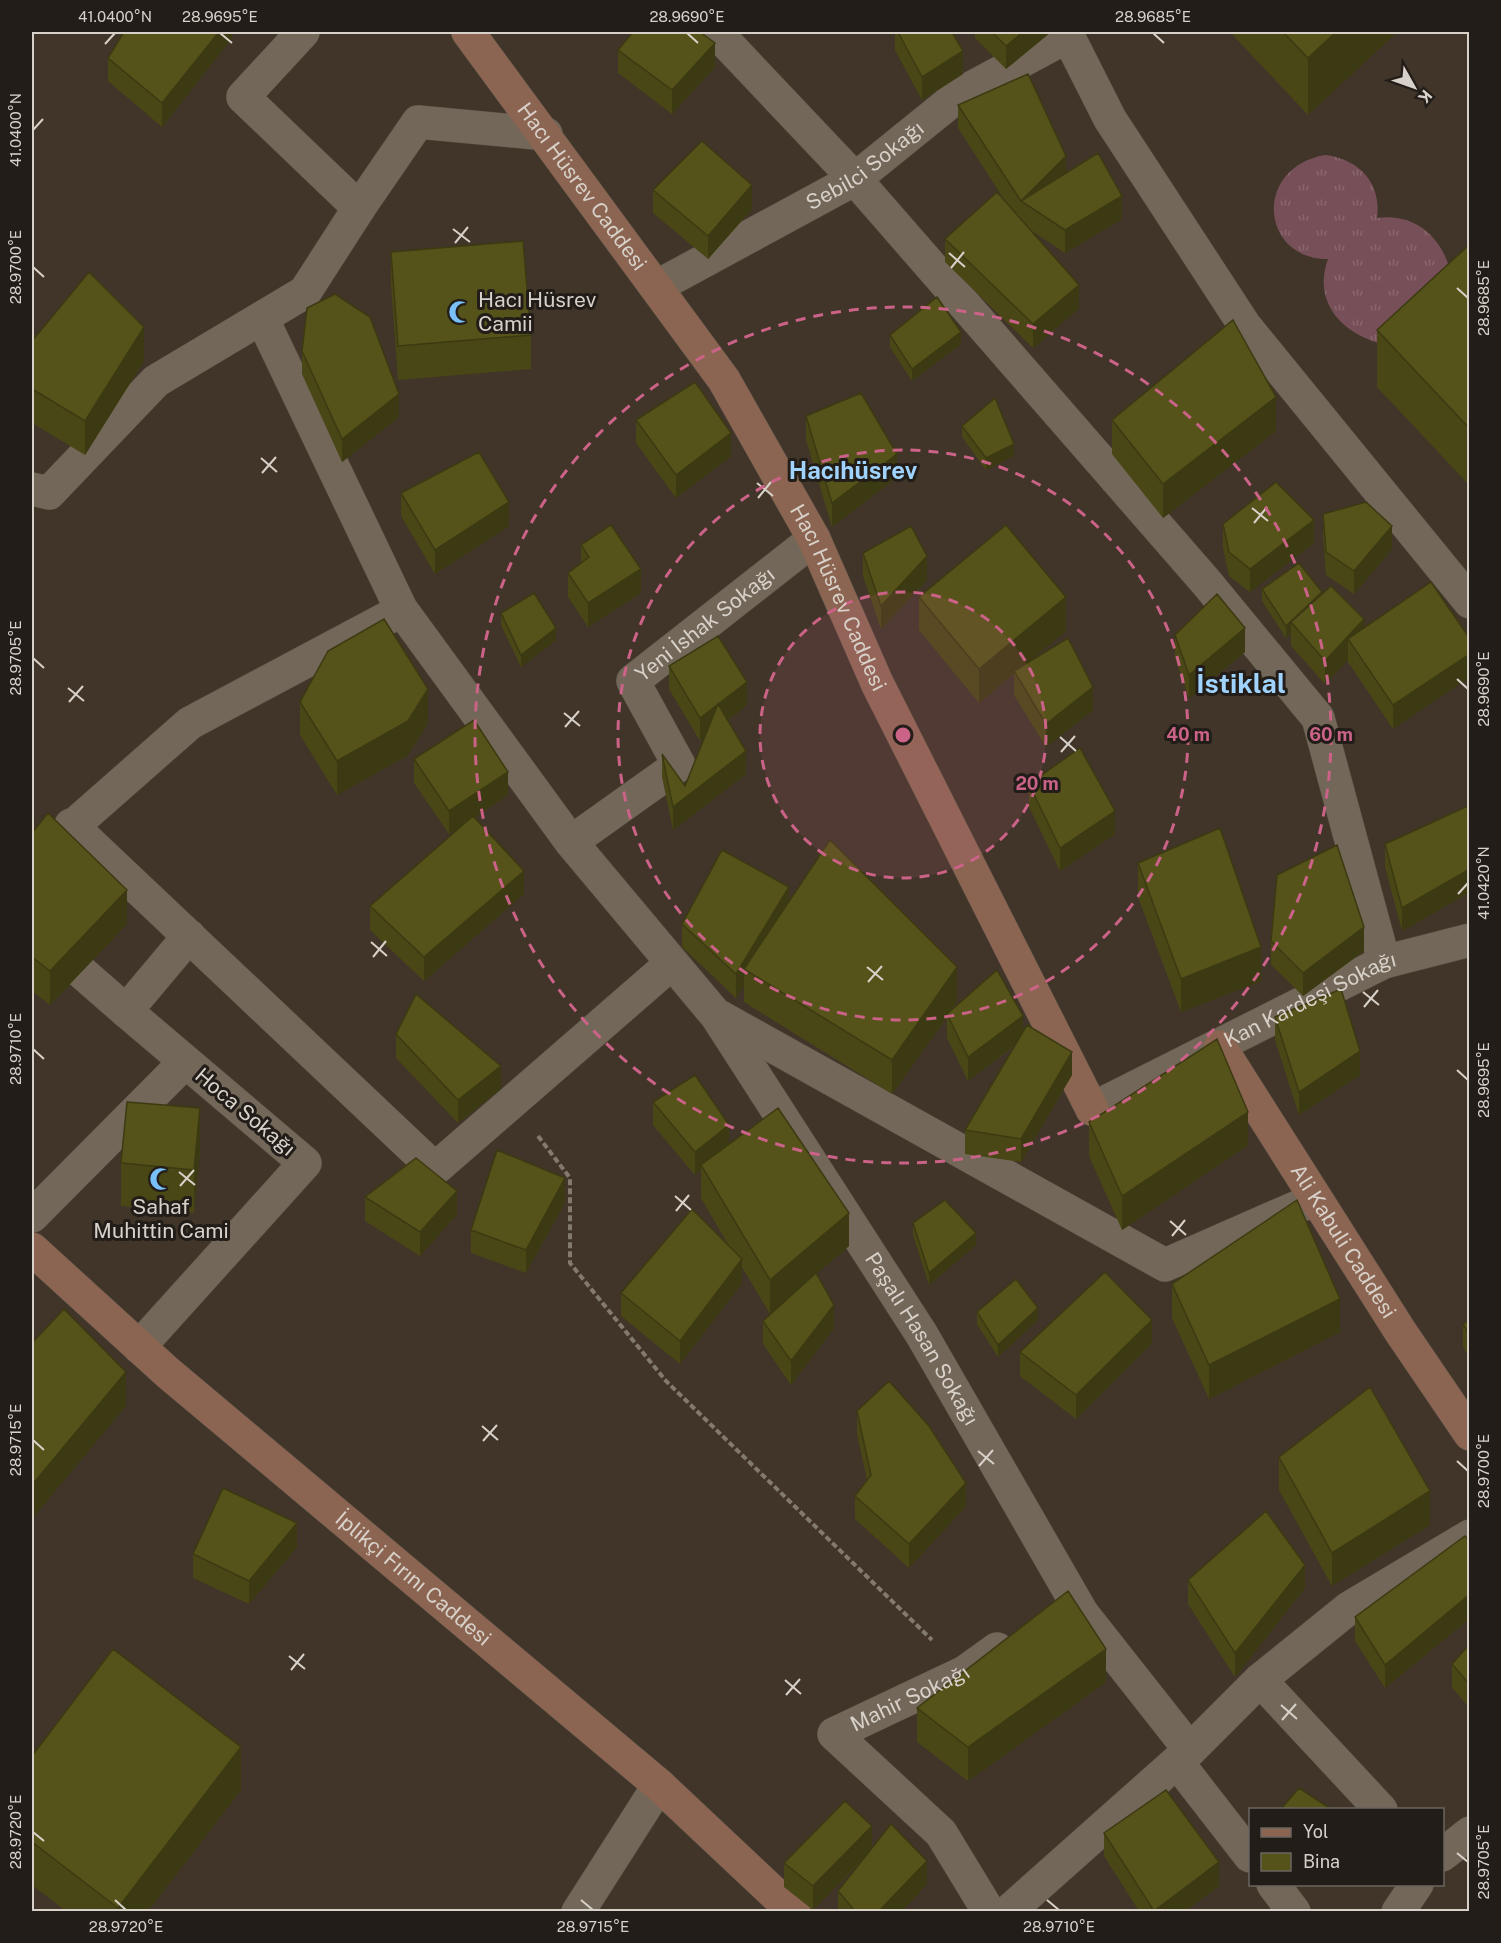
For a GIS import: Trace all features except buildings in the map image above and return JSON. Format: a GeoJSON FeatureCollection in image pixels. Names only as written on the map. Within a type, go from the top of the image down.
{"type":"FeatureCollection","features":[{"type":"Feature","properties":{"kind":"street"},"geometry":{"type":"LineString","coordinates":[[303,32],[243,97],[359,208]]}},
{"type":"Feature","properties":{"kind":"street","name":"Hacı Hüsrev Caddesi"},"geometry":{"type":"LineString","coordinates":[[468,32],[546,134],[724,380],[814,539],[877,683],[1092,1109]]}},
{"type":"Feature","properties":{"kind":"street"},"geometry":{"type":"LineString","coordinates":[[716,32],[855,179],[1206,582],[1318,718],[1384,962]]}},
{"type":"Feature","properties":{"kind":"street"},"geometry":{"type":"LineString","coordinates":[[1067,34],[1110,119],[1245,326],[1470,602]]}},
{"type":"Feature","properties":{"kind":"street","name":"Sebilci Sokağı"},"geometry":{"type":"LineString","coordinates":[[656,287],[855,179],[960,94],[1067,34]]}},
{"type":"Feature","properties":{"kind":"street"},"geometry":{"type":"LineString","coordinates":[[32,489],[49,493],[156,381],[305,292],[418,122],[546,134]]}},
{"type":"Feature","properties":{"kind":"street"},"geometry":{"type":"LineString","coordinates":[[262,318],[401,609],[571,842],[715,1014],[1165,1265],[1316,1199]]}},
{"type":"Feature","properties":{"kind":"street","name":"Yeni İshak Sokağı"},"geometry":{"type":"LineString","coordinates":[[571,842],[679,765],[633,681],[814,539]]}},
{"type":"Feature","properties":{"kind":"street"},"geometry":{"type":"LineString","coordinates":[[32,861],[190,723],[401,609]]}},
{"type":"Feature","properties":{"kind":"street"},"geometry":{"type":"LineString","coordinates":[[71,825],[435,1169],[672,963]]}},
{"type":"Feature","properties":{"kind":"street","name":"Hoca Sokağı"},"geometry":{"type":"LineString","coordinates":[[32,929],[305,1163],[139,1347]]}},
{"type":"Feature","properties":{"kind":"street"},"geometry":{"type":"LineString","coordinates":[[126,1011],[189,936]]}},
{"type":"Feature","properties":{"kind":"street","name":"Kan Kardeşi Sokağı"},"geometry":{"type":"LineString","coordinates":[[1092,1109],[1220,1047],[1384,962],[1470,940]]}},
{"type":"Feature","properties":{"kind":"street","name":"Paşalı Hasan Sokağı"},"geometry":{"type":"LineString","coordinates":[[715,1014],[922,1335],[1082,1613],[1249,1853]]}},
{"type":"Feature","properties":{"kind":"street","name":"Ali Kabuli Caddesi"},"geometry":{"type":"LineString","coordinates":[[1220,1047],[1400,1332],[1470,1434]]}},
{"type":"Feature","properties":{"kind":"street"},"geometry":{"type":"LineString","coordinates":[[32,1216],[185,1062]]}},
{"type":"Feature","properties":{"kind":"street","name":"İplikçi Fırını Caddesi"},"geometry":{"type":"LineString","coordinates":[[32,1249],[139,1347],[659,1785],[794,1911]]}},
{"type":"Feature","properties":{"kind":"street"},"geometry":{"type":"LineString","coordinates":[[1008,1911],[1183,1756],[1260,1680],[1349,1608],[1470,1536]]}},
{"type":"Feature","properties":{"kind":"street","name":"Mahir Sokağı"},"geometry":{"type":"LineString","coordinates":[[989,1911],[941,1833],[834,1734],[965,1672],[1072,1595]]}},
{"type":"Feature","properties":{"kind":"street"},"geometry":{"type":"LineString","coordinates":[[1260,1680],[1380,1808]]}},
{"type":"Feature","properties":{"kind":"street"},"geometry":{"type":"LineString","coordinates":[[578,1911],[659,1785]]}},
{"type":"Feature","properties":{"kind":"street"},"geometry":{"type":"LineString","coordinates":[[1444,1854],[1470,1833]]}},
{"type":"Feature","properties":{"kind":"street"},"geometry":{"type":"LineString","coordinates":[[1275,1886],[1294,1911]]}},
{"type":"Feature","properties":{"kind":"street"},"geometry":{"type":"LineString","coordinates":[[1398,1911],[1417,1886]]}},
{"type":"Feature","properties":{"kind":"path"},"geometry":{"type":"LineString","coordinates":[[512,1102],[570,1178],[570,1263],[666,1381],[965,1672]]}},
{"type":"Feature","properties":{"kind":"green space"},"geometry":{"type":"Polygon","coordinates":[[[1325,155],[1348,161],[1365,174],[1376,194],[1377,218],[1392,217],[1405,220],[1427,232],[1443,252],[1452,278],[1383,344],[1355,333],[1334,314],[1324,289],[1324,275],[1328,259],[1306,255],[1289,245],[1278,230],[1274,212],[1276,194],[1285,177],[1301,163],[1325,155]]]}},
{"type":"Feature","properties":{"kind":"place","name":"Hacı Hüsrev Camii"},"geometry":{"type":"Point","coordinates":[460,312]}},
{"type":"Feature","properties":{"kind":"place","name":"Sahaf Muhittin Cami"},"geometry":{"type":"Point","coordinates":[161,1179]}},
{"type":"Feature","properties":{"kind":"district","name":"Hacıhüsrev"},"geometry":{"type":"Point","coordinates":[853,471]}},
{"type":"Feature","properties":{"kind":"district","name":"İstiklal"},"geometry":{"type":"Point","coordinates":[1241,684]}}]}
